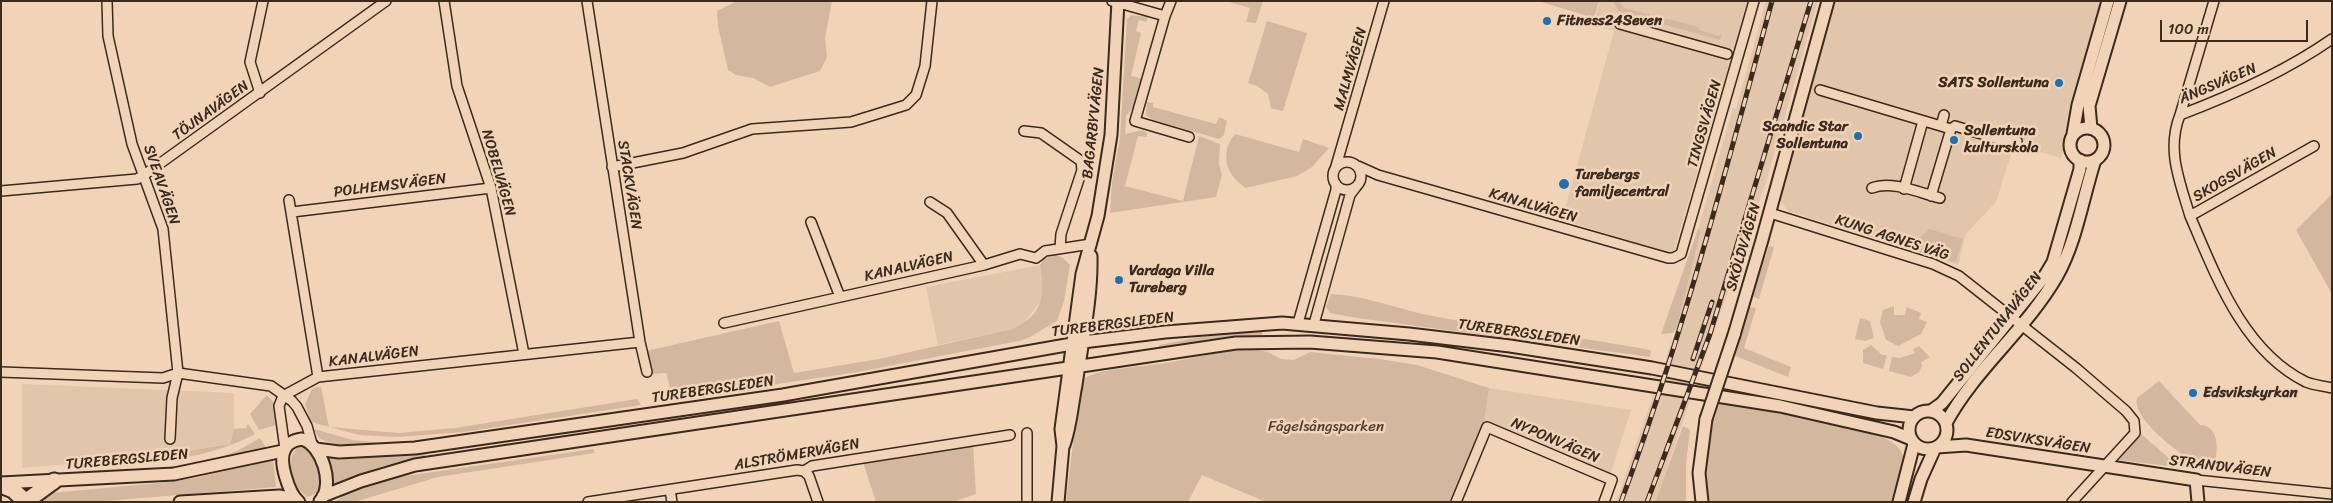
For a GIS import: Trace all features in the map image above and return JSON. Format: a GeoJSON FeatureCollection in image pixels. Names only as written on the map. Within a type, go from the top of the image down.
{"type":"FeatureCollection","features":[{"type":"Feature","properties":{"kind":"highway"},"geometry":{"type":"LineString","coordinates":[[1,484],[13,490],[26,501],[54,481]]}},
{"type":"Feature","properties":{"kind":"main road","name":"SKÖLDVÄGEN"},"geometry":{"type":"LineString","coordinates":[[1702,502],[1700,473],[1706,419],[1734,334],[1770,213],[1828,1]]}},
{"type":"Feature","properties":{"kind":"main road"},"geometry":{"type":"LineString","coordinates":[[2108,1],[2078,105],[2070,146],[2072,154],[2085,162],[2095,160],[2102,154],[2104,147],[2100,135],[2092,128],[2089,106],[2120,1]]}},
{"type":"Feature","properties":{"kind":"main road","name":"BAGARBYVÄGEN"},"geometry":{"type":"LineString","coordinates":[[1058,502],[1063,446],[1070,429],[1082,274],[1091,244],[1111,135],[1116,2]]}},
{"type":"Feature","properties":{"kind":"main road"},"geometry":{"type":"LineString","coordinates":[[2073,134],[2080,129],[2092,128]]}},
{"type":"Feature","properties":{"kind":"main road","name":"SOLLENTUNAVÄGEN"},"geometry":{"type":"LineString","coordinates":[[1931,411],[1942,403],[2017,321],[2053,262],[2080,170],[2080,160]]}},
{"type":"Feature","properties":{"kind":"main road","name":"SOLLENTUNAVÄGEN"},"geometry":{"type":"LineString","coordinates":[[1947,427],[1956,404],[2017,321],[2062,266],[2095,160]]}},
{"type":"Feature","properties":{"kind":"main road"},"geometry":{"type":"LineString","coordinates":[[1297,342],[1298,323]]}},
{"type":"Feature","properties":{"kind":"main road","name":"TUREBERGSLEDEN"},"geometry":{"type":"LineString","coordinates":[[1,484],[174,474],[284,450],[294,440],[302,439],[314,447],[339,452],[414,448],[783,395],[1078,343],[1165,332],[1298,323],[1510,346],[1652,368],[1877,413],[1914,417],[1922,412],[1931,411]]}},
{"type":"Feature","properties":{"kind":"main road"},"geometry":{"type":"LineString","coordinates":[[1310,342],[1314,324]]}},
{"type":"Feature","properties":{"kind":"main road","name":"TUREBERGSLEDEN"},"geometry":{"type":"LineString","coordinates":[[314,447],[324,470],[322,500],[361,481],[415,465],[1236,343],[1310,342],[1437,352],[1770,404],[1894,432],[1912,441],[1922,449],[1936,448]]}},
{"type":"Feature","properties":{"kind":"main road"},"geometry":{"type":"LineString","coordinates":[[1914,502],[1921,479],[1936,448],[1944,441],[1947,427],[1941,416],[1931,411]]}},
{"type":"Feature","properties":{"kind":"main road"},"geometry":{"type":"LineString","coordinates":[[1899,502],[1912,441],[1909,425],[1914,417]]}},
{"type":"Feature","properties":{"kind":"main road","name":"EDSVIKSVÄGEN"},"geometry":{"type":"LineString","coordinates":[[1947,427],[1966,445]]}},
{"type":"Feature","properties":{"kind":"main road","name":"EDSVIKSVÄGEN"},"geometry":{"type":"LineString","coordinates":[[1936,448],[1966,445],[2105,467]]}},
{"type":"Feature","properties":{"kind":"main road"},"geometry":{"type":"LineString","coordinates":[[284,450],[287,480],[298,500]]}},
{"type":"Feature","properties":{"kind":"main road","name":"STRANDVÄGEN"},"geometry":{"type":"LineString","coordinates":[[2105,467],[2196,480]]}},
{"type":"Feature","properties":{"kind":"main road"},"geometry":{"type":"LineString","coordinates":[[2196,480],[2198,502]]}},
{"type":"Feature","properties":{"kind":"main road"},"geometry":{"type":"LineString","coordinates":[[180,502],[279,496],[298,500]]}},
{"type":"Feature","properties":{"kind":"street","name":"SVEAVÄGEN"},"geometry":{"type":"LineString","coordinates":[[107,1],[108,36],[132,144],[163,229],[178,373],[172,398],[170,439]]}},
{"type":"Feature","properties":{"kind":"street"},"geometry":{"type":"LineString","coordinates":[[260,93],[250,62],[263,1]]}},
{"type":"Feature","properties":{"kind":"street","name":"TÖJNAVÄGEN"},"geometry":{"type":"LineString","coordinates":[[1,191],[137,179],[260,93],[386,1]]}},
{"type":"Feature","properties":{"kind":"street","name":"NOBELVÄGEN"},"geometry":{"type":"LineString","coordinates":[[444,1],[457,86],[491,188],[524,354]]}},
{"type":"Feature","properties":{"kind":"street","name":"STACKVÄGEN"},"geometry":{"type":"LineString","coordinates":[[587,1],[640,342],[647,372]]}},
{"type":"Feature","properties":{"kind":"street"},"geometry":{"type":"LineString","coordinates":[[612,167],[683,153],[752,129],[851,122],[906,105],[916,95],[925,66],[932,1]]}},
{"type":"Feature","properties":{"kind":"street"},"geometry":{"type":"LineString","coordinates":[[1171,1],[1135,121],[1190,137]]}},
{"type":"Feature","properties":{"kind":"street","name":"MALMVÄGEN"},"geometry":{"type":"LineString","coordinates":[[1336,166],[1384,1]]}},
{"type":"Feature","properties":{"kind":"street","name":"TINGSVÄGEN"},"geometry":{"type":"LineString","coordinates":[[1681,254],[1754,1]]}},
{"type":"Feature","properties":{"kind":"street"},"geometry":{"type":"LineString","coordinates":[[2180,115],[2214,1]]}},
{"type":"Feature","properties":{"kind":"street","name":"BAGARBYVÄGEN"},"geometry":{"type":"LineString","coordinates":[[1116,2],[1165,16]]}},
{"type":"Feature","properties":{"kind":"street"},"geometry":{"type":"LineString","coordinates":[[1620,24],[1726,54]]}},
{"type":"Feature","properties":{"kind":"street","name":"ÄNGSVÄGEN"},"geometry":{"type":"LineString","coordinates":[[2190,216],[2175,164],[2172,140],[2180,115],[2253,85],[2313,52],[2332,39]]}},
{"type":"Feature","properties":{"kind":"street"},"geometry":{"type":"LineString","coordinates":[[1820,90],[1951,129],[1955,126],[2005,141],[2017,141]]}},
{"type":"Feature","properties":{"kind":"street"},"geometry":{"type":"LineString","coordinates":[[1941,126],[1944,115]]}},
{"type":"Feature","properties":{"kind":"street"},"geometry":{"type":"LineString","coordinates":[[1904,189],[1923,121]]}},
{"type":"Feature","properties":{"kind":"street"},"geometry":{"type":"LineString","coordinates":[[1872,188],[1882,185],[1936,197],[1951,129]]}},
{"type":"Feature","properties":{"kind":"street","name":"BAGARBYVÄGEN"},"geometry":{"type":"LineString","coordinates":[[1024,131],[1041,133],[1081,160],[1082,170],[1061,234],[1060,248]]}},
{"type":"Feature","properties":{"kind":"street"},"geometry":{"type":"LineString","coordinates":[[1314,324],[1350,195],[1358,185],[1361,175],[1343,145]]}},
{"type":"Feature","properties":{"kind":"street","name":"SKOGSVÄGEN"},"geometry":{"type":"LineString","coordinates":[[2314,146],[2190,216],[2221,288],[2249,332],[2274,360],[2306,382],[2332,388]]}},
{"type":"Feature","properties":{"kind":"street"},"geometry":{"type":"LineString","coordinates":[[1298,323],[1336,190],[1333,175],[1336,166],[1344,162],[1356,165]]}},
{"type":"Feature","properties":{"kind":"street","name":"KANALVÄGEN"},"geometry":{"type":"LineString","coordinates":[[1356,165],[1378,176],[1668,258],[1681,254]]}},
{"type":"Feature","properties":{"kind":"street"},"geometry":{"type":"LineString","coordinates":[[1336,184],[1348,190],[1378,176]]}},
{"type":"Feature","properties":{"kind":"street","name":"POLHEMSVÄGEN"},"geometry":{"type":"LineString","coordinates":[[292,212],[491,188]]}},
{"type":"Feature","properties":{"kind":"street"},"geometry":{"type":"LineString","coordinates":[[289,200],[318,377]]}},
{"type":"Feature","properties":{"kind":"street","name":"KANALVÄGEN"},"geometry":{"type":"LineString","coordinates":[[930,202],[947,213],[984,264]]}},
{"type":"Feature","properties":{"kind":"street","name":"KUNG AGNES VÄG"},"geometry":{"type":"LineString","coordinates":[[1770,213],[1933,264],[1959,276],[2076,368],[2126,411],[2134,421],[2135,433],[2105,467]]}},
{"type":"Feature","properties":{"kind":"street"},"geometry":{"type":"LineString","coordinates":[[811,222],[840,297]]}},
{"type":"Feature","properties":{"kind":"street","name":"KANALVÄGEN"},"geometry":{"type":"LineString","coordinates":[[724,323],[984,264],[1020,254],[1036,258],[1045,251],[1091,244]]}},
{"type":"Feature","properties":{"kind":"street","name":"KANALVÄGEN"},"geometry":{"type":"LineString","coordinates":[[283,396],[318,377],[640,342]]}},
{"type":"Feature","properties":{"kind":"street"},"geometry":{"type":"LineString","coordinates":[[1,372],[162,378],[178,373],[214,380],[265,384],[292,400],[307,426],[314,447]]}},
{"type":"Feature","properties":{"kind":"street"},"geometry":{"type":"LineString","coordinates":[[283,396],[279,406],[284,450]]}},
{"type":"Feature","properties":{"kind":"street","name":"NYPONVÄGEN"},"geometry":{"type":"LineString","coordinates":[[1456,502],[1487,427],[1612,480],[1604,502]]}},
{"type":"Feature","properties":{"kind":"street"},"geometry":{"type":"LineString","coordinates":[[1027,433],[1027,502]]}},
{"type":"Feature","properties":{"kind":"street","name":"ALSTRÖMERVÄGEN"},"geometry":{"type":"LineString","coordinates":[[588,502],[797,470],[804,471],[812,466],[1010,435]]}},
{"type":"Feature","properties":{"kind":"street"},"geometry":{"type":"LineString","coordinates":[[2072,502],[2105,467]]}},
{"type":"Feature","properties":{"kind":"street"},"geometry":{"type":"LineString","coordinates":[[804,471],[809,476],[818,502]]}},
{"type":"Feature","properties":{"kind":"street","name":"STRANDVÄGEN"},"geometry":{"type":"LineString","coordinates":[[2196,480],[2332,494]]}},
{"type":"Feature","properties":{"kind":"street"},"geometry":{"type":"LineString","coordinates":[[670,490],[672,502]]}},
{"type":"Feature","properties":{"kind":"shaded area"},"geometry":{"type":"Polygon","coordinates":[[[1600,1],[1748,1],[1673,254],[1562,220],[1614,31],[1593,25],[1600,1]]]}},
{"type":"Feature","properties":{"kind":"shaded area"},"geometry":{"type":"Polygon","coordinates":[[[1766,1],[1818,1],[1767,179],[1655,502],[1616,502],[1677,327],[1701,230],[1698,229],[1733,108],[1736,109],[1766,1]]]}},
{"type":"Feature","properties":{"kind":"shaded area"},"geometry":{"type":"Polygon","coordinates":[[[1832,1],[2107,1],[2061,158],[2014,145],[1996,202],[1966,234],[1958,265],[1788,211],[1780,201],[1832,1]]]}},
{"type":"Feature","properties":{"kind":"shaded area"},"geometry":{"type":"Polygon","coordinates":[[[1040,265],[1043,298],[1023,324],[1012,329],[938,345],[926,287],[1040,265]]]}},
{"type":"Feature","properties":{"kind":"shaded area"},"geometry":{"type":"Polygon","coordinates":[[[22,384],[234,393],[234,429],[230,444],[152,457],[22,468],[22,384]]]}},
{"type":"Feature","properties":{"kind":"shaded area"},"geometry":{"type":"Polygon","coordinates":[[[1489,388],[1631,410],[1610,476],[1484,423],[1489,388]]]}},
{"type":"Feature","properties":{"kind":"green space"},"geometry":{"type":"Polygon","coordinates":[[[737,1],[832,1],[825,38],[827,57],[820,71],[770,87],[753,78],[736,75],[728,70],[718,26],[717,11],[737,1]]]}},
{"type":"Feature","properties":{"kind":"green space"},"geometry":{"type":"Polygon","coordinates":[[[1226,1],[1263,1],[1256,23],[1246,22],[1250,8],[1226,1]]]}},
{"type":"Feature","properties":{"kind":"green space"},"geometry":{"type":"Polygon","coordinates":[[[1538,1],[1599,1],[1594,18],[1538,1]]]}},
{"type":"Feature","properties":{"kind":"green space"},"geometry":{"type":"Polygon","coordinates":[[[1613,1],[1619,1],[1624,8],[1699,27],[1699,30],[1719,36],[1722,33],[1720,40],[1619,12],[1613,1]]]}},
{"type":"Feature","properties":{"kind":"green space"},"geometry":{"type":"Polygon","coordinates":[[[1132,15],[1148,17],[1146,22],[1139,20],[1136,31],[1141,33],[1131,76],[1143,79],[1132,109],[1126,116],[1125,134],[1143,130],[1147,133],[1147,137],[1138,136],[1125,186],[1183,201],[1199,136],[1220,144],[1219,164],[1222,175],[1216,197],[1110,213],[1112,182],[1120,138],[1127,19],[1132,15]]]}},
{"type":"Feature","properties":{"kind":"green space"},"geometry":{"type":"Polygon","coordinates":[[[1267,21],[1307,33],[1283,111],[1271,108],[1268,94],[1257,86],[1248,83],[1267,21]]]}},
{"type":"Feature","properties":{"kind":"green space"},"geometry":{"type":"Polygon","coordinates":[[[1147,102],[1153,103],[1153,107],[1216,124],[1219,117],[1227,121],[1224,135],[1219,139],[1153,120],[1146,115],[1147,102]]]}},
{"type":"Feature","properties":{"kind":"green space"},"geometry":{"type":"Polygon","coordinates":[[[1235,134],[1299,152],[1303,139],[1329,148],[1312,167],[1297,176],[1246,188],[1234,177],[1227,164],[1227,149],[1235,134]]]}},
{"type":"Feature","properties":{"kind":"green space"},"geometry":{"type":"Polygon","coordinates":[[[2332,194],[2332,294],[2296,230],[2332,194]]]}},
{"type":"Feature","properties":{"kind":"green space"},"geometry":{"type":"Polygon","coordinates":[[[1698,229],[1701,230],[1677,327],[1673,333],[1661,334],[1698,229]]]}},
{"type":"Feature","properties":{"kind":"green space"},"geometry":{"type":"Polygon","coordinates":[[[1929,229],[1963,239],[1956,261],[1952,262],[1892,243],[1895,237],[1916,242],[1929,229]]]}},
{"type":"Feature","properties":{"kind":"green space"},"geometry":{"type":"Polygon","coordinates":[[[1769,246],[1774,247],[1759,299],[1752,296],[1769,246]]]}},
{"type":"Feature","properties":{"kind":"green space"},"geometry":{"type":"Polygon","coordinates":[[[1056,255],[1062,257],[1070,265],[1064,301],[1057,321],[1030,337],[1019,341],[852,373],[736,390],[712,387],[671,393],[666,373],[651,374],[646,351],[779,321],[794,373],[879,359],[1012,329],[1031,317],[1036,310],[1042,295],[1040,265],[1044,259],[1056,255]]]}},
{"type":"Feature","properties":{"kind":"green space"},"geometry":{"type":"Polygon","coordinates":[[[1331,294],[1374,301],[1443,318],[1651,350],[1650,357],[1330,313],[1326,307],[1331,294]]]}},
{"type":"Feature","properties":{"kind":"green space"},"geometry":{"type":"Polygon","coordinates":[[[1894,306],[1894,315],[1905,315],[1907,307],[1921,313],[1919,319],[1927,322],[1921,334],[1898,346],[1886,340],[1880,322],[1883,310],[1894,306]]]}},
{"type":"Feature","properties":{"kind":"green space"},"geometry":{"type":"Polygon","coordinates":[[[1750,307],[1756,308],[1744,348],[1791,367],[1788,377],[1733,355],[1750,307]]]}},
{"type":"Feature","properties":{"kind":"green space"},"geometry":{"type":"Polygon","coordinates":[[[1860,318],[1870,321],[1874,338],[1865,341],[1855,339],[1860,318]]]}},
{"type":"Feature","properties":{"kind":"green space"},"geometry":{"type":"Polygon","coordinates":[[[1262,330],[1262,336],[1209,339],[1159,349],[1159,345],[1200,337],[1262,330]]]}},
{"type":"Feature","properties":{"kind":"green space"},"geometry":{"type":"Polygon","coordinates":[[[1871,345],[1882,355],[1887,355],[1883,369],[1863,363],[1863,350],[1871,345]]]}},
{"type":"Feature","properties":{"kind":"green space"},"geometry":{"type":"Polygon","coordinates":[[[1919,346],[1930,357],[1921,362],[1922,366],[1919,372],[1911,377],[1889,371],[1892,357],[1900,358],[1915,353],[1913,349],[1919,346]]]}},
{"type":"Feature","properties":{"kind":"green space","name":"Fågelsångsparken"},"geometry":{"type":"Polygon","coordinates":[[[1236,350],[1257,350],[1268,352],[1281,359],[1294,360],[1310,352],[1379,359],[1417,365],[1489,388],[1484,423],[1452,502],[1266,502],[1202,475],[1188,502],[1066,502],[1079,393],[1085,378],[1104,371],[1236,350]]]}},
{"type":"Feature","properties":{"kind":"green space"},"geometry":{"type":"Polygon","coordinates":[[[2159,381],[2200,425],[2207,426],[2212,430],[2215,436],[2217,451],[2212,472],[2191,461],[2165,441],[2143,418],[2137,407],[2137,398],[2159,381]]]}},
{"type":"Feature","properties":{"kind":"green space"},"geometry":{"type":"Polygon","coordinates":[[[321,387],[329,427],[311,422],[305,404],[312,389],[321,387]]]}},
{"type":"Feature","properties":{"kind":"green space"},"geometry":{"type":"Polygon","coordinates":[[[267,395],[274,403],[276,425],[259,430],[250,414],[267,395]]]}},
{"type":"Feature","properties":{"kind":"green space"},"geometry":{"type":"Polygon","coordinates":[[[637,399],[641,405],[464,432],[397,437],[359,435],[330,427],[399,433],[455,428],[637,399]]]}},
{"type":"Feature","properties":{"kind":"green space"},"geometry":{"type":"Polygon","coordinates":[[[1720,401],[1846,424],[1871,432],[1890,441],[1901,451],[1904,463],[1899,483],[1891,502],[1708,502],[1706,464],[1712,426],[1720,401]]]}},
{"type":"Feature","properties":{"kind":"green space"},"geometry":{"type":"Polygon","coordinates":[[[248,424],[255,434],[234,444],[189,457],[143,463],[72,467],[69,464],[152,457],[230,444],[234,429],[246,428],[248,424]]]}},
{"type":"Feature","properties":{"kind":"green space"},"geometry":{"type":"Polygon","coordinates":[[[1683,426],[1690,430],[1686,464],[1686,502],[1655,502],[1683,426]]]}},
{"type":"Feature","properties":{"kind":"green space"},"geometry":{"type":"Polygon","coordinates":[[[314,429],[353,440],[381,443],[341,445],[319,438],[314,429]]]}},
{"type":"Feature","properties":{"kind":"green space"},"geometry":{"type":"Polygon","coordinates":[[[2140,433],[2170,459],[2169,466],[2119,460],[2140,433]]]}},
{"type":"Feature","properties":{"kind":"green space"},"geometry":{"type":"Polygon","coordinates":[[[260,438],[266,448],[208,461],[237,451],[260,438]]]}},
{"type":"Feature","properties":{"kind":"green space"},"geometry":{"type":"Polygon","coordinates":[[[973,444],[976,494],[953,502],[876,502],[863,462],[973,444]]]}},
{"type":"Feature","properties":{"kind":"green space"},"geometry":{"type":"Polygon","coordinates":[[[299,446],[308,448],[320,476],[318,489],[314,494],[307,497],[297,487],[292,472],[292,457],[294,451],[299,446]]]}},
{"type":"Feature","properties":{"kind":"green space"},"geometry":{"type":"Polygon","coordinates":[[[593,449],[595,453],[438,477],[354,502],[336,502],[345,494],[391,478],[593,449]]]}},
{"type":"Feature","properties":{"kind":"green space"},"geometry":{"type":"Polygon","coordinates":[[[424,453],[425,457],[383,466],[331,485],[327,456],[367,458],[424,453]]]}},
{"type":"Feature","properties":{"kind":"green space"},"geometry":{"type":"Polygon","coordinates":[[[273,460],[276,487],[93,502],[33,502],[50,493],[195,478],[273,460]]]}},
{"type":"Feature","properties":{"kind":"railway"},"geometry":{"type":"LineString","coordinates":[[1621,502],[1664,378],[1683,316],[1720,191],[1772,1]]}},
{"type":"Feature","properties":{"kind":"railway"},"geometry":{"type":"LineString","coordinates":[[1647,502],[1710,334],[1811,1]]}},
{"type":"Feature","properties":{"kind":"railway"},"geometry":{"type":"LineString","coordinates":[[1693,359],[1712,302]]}},
{"type":"Feature","properties":{"kind":"place","name":"Fitness24Seven"},"geometry":{"type":"Point","coordinates":[1547,21]}},
{"type":"Feature","properties":{"kind":"place","name":"SATS Sollentuna"},"geometry":{"type":"Point","coordinates":[2059,83]}},
{"type":"Feature","properties":{"kind":"place","name":"Scandic Star Sollentuna"},"geometry":{"type":"Point","coordinates":[1858,136]}},
{"type":"Feature","properties":{"kind":"place","name":"Sollentuna kulturskola"},"geometry":{"type":"Point","coordinates":[1954,140]}},
{"type":"Feature","properties":{"kind":"place","name":"Turebergs familjecentral"},"geometry":{"type":"Point","coordinates":[1564,184]}},
{"type":"Feature","properties":{"kind":"place","name":"Vardaga Villa Tureberg"},"geometry":{"type":"Point","coordinates":[1119,280]}},
{"type":"Feature","properties":{"kind":"place","name":"Edsvikskyrkan"},"geometry":{"type":"Point","coordinates":[2193,393]}}]}
